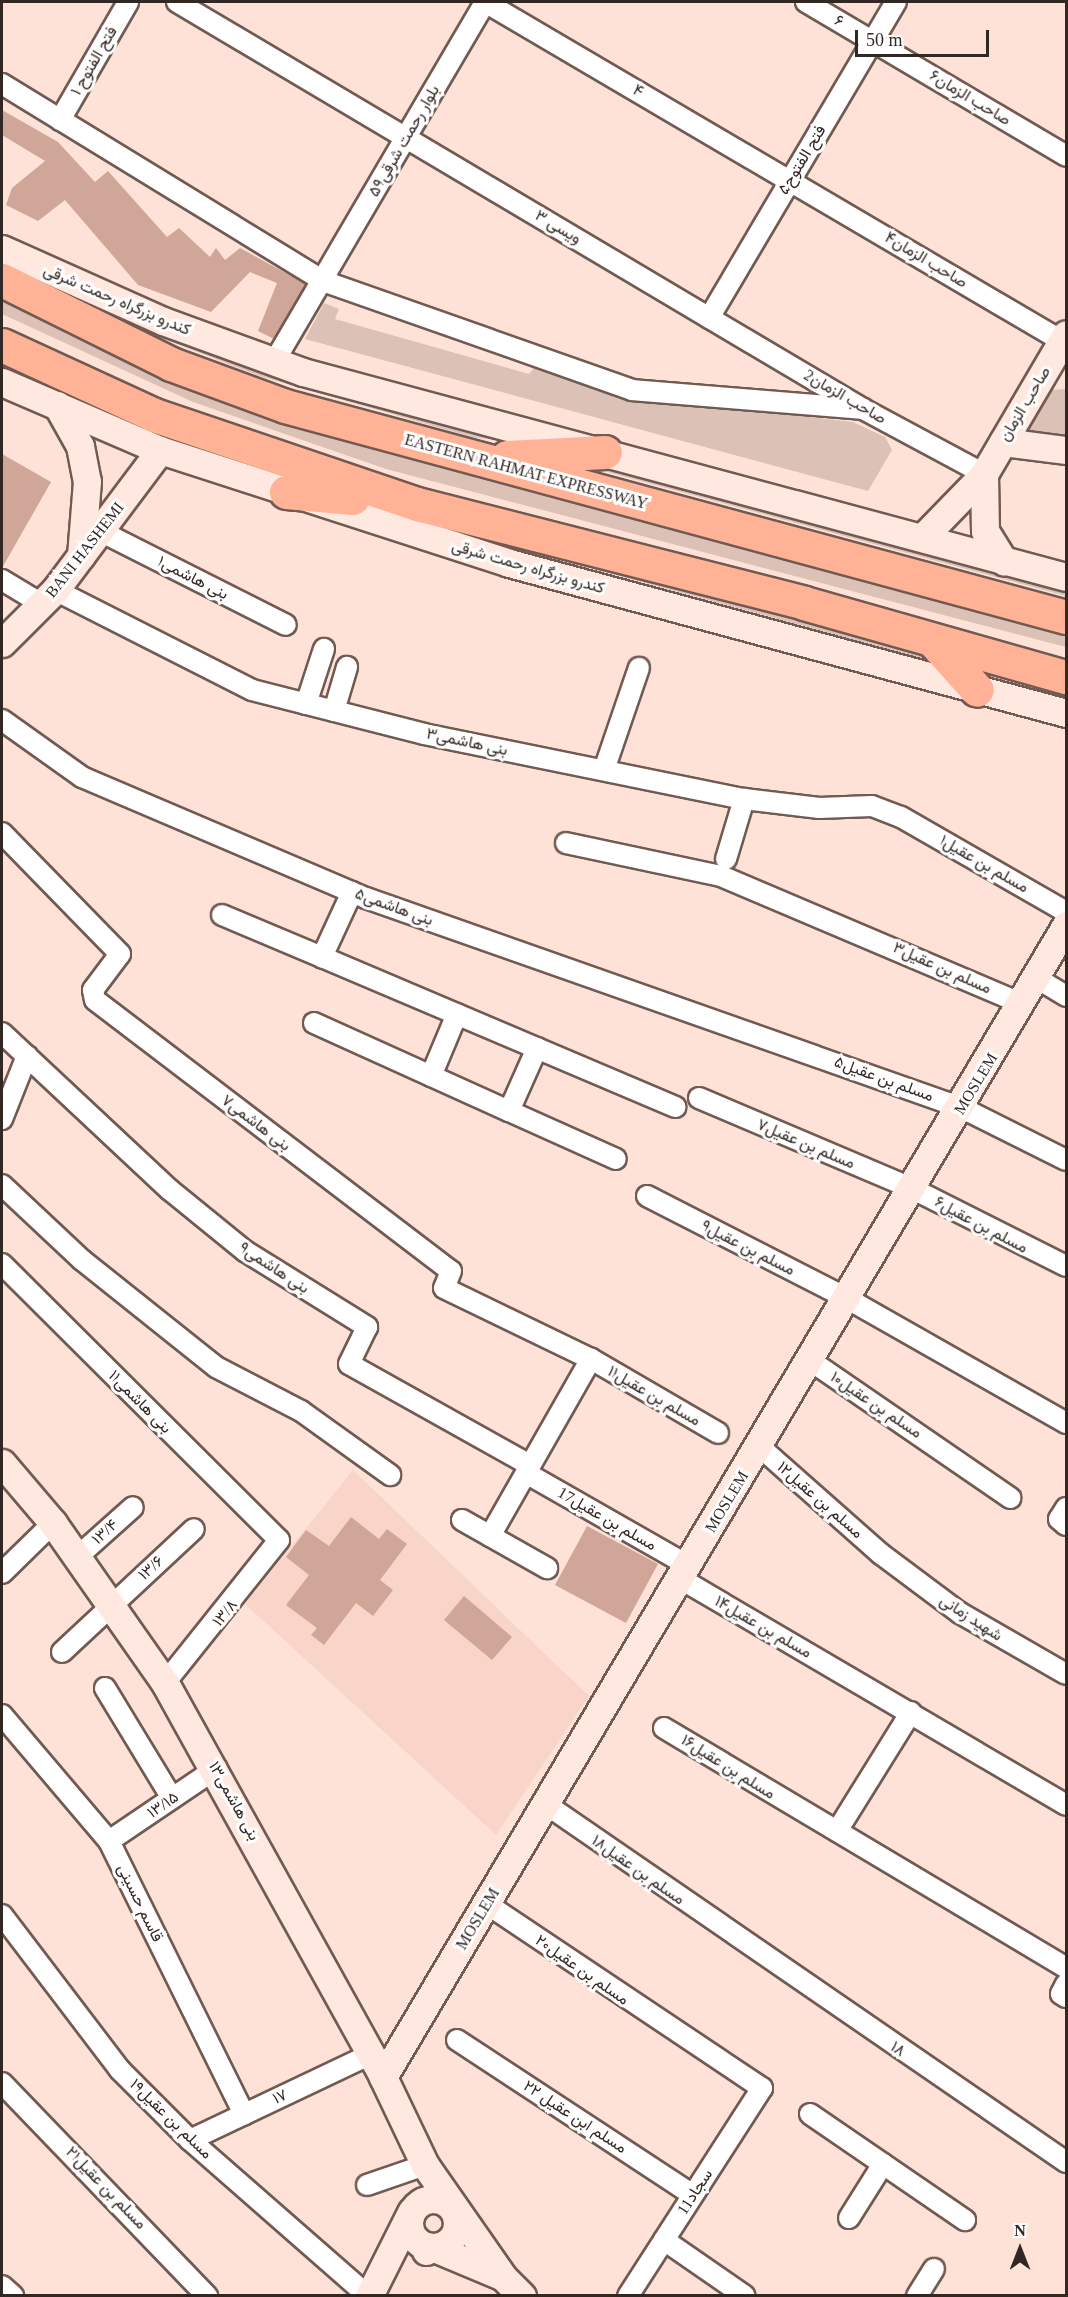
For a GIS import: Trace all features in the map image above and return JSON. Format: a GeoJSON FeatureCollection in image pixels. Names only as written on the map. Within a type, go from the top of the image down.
{"type":"FeatureCollection","features":[{"type":"Feature","properties":{"kind":"highway"},"geometry":{"type":"LineString","coordinates":[[2,257],[46,303]]}},
{"type":"Feature","properties":{"kind":"highway","name":"EASTERN RAHMAT EXPRESSWAY"},"geometry":{"type":"LineString","coordinates":[[2,280],[171,364],[285,406],[1066,616]]}},
{"type":"Feature","properties":{"kind":"highway"},"geometry":{"type":"LineString","coordinates":[[2,345],[154,416],[417,504],[793,600],[934,642],[1066,677]]}},
{"type":"Feature","properties":{"kind":"highway"},"geometry":{"type":"LineString","coordinates":[[477,459],[604,453]]}},
{"type":"Feature","properties":{"kind":"highway"},"geometry":{"type":"LineString","coordinates":[[286,492],[417,504]]}},
{"type":"Feature","properties":{"kind":"highway"},"geometry":{"type":"LineString","coordinates":[[934,642],[976,690]]}},
{"type":"Feature","properties":{"kind":"street","name":"فتح الفتوح ۱"},"geometry":{"type":"LineString","coordinates":[[60,120],[128,2]]}},
{"type":"Feature","properties":{"kind":"street","name":"ویسی ۳"},"geometry":{"type":"LineString","coordinates":[[177,2],[709,318]]}},
{"type":"Feature","properties":{"kind":"street","name":"۵۹بلوار رحمت شرقی"},"geometry":{"type":"LineString","coordinates":[[274,362],[485,2]]}},
{"type":"Feature","properties":{"kind":"street","name":"۴"},"geometry":{"type":"LineString","coordinates":[[485,2],[790,180]]}},
{"type":"Feature","properties":{"kind":"street","name":"۶"},"geometry":{"type":"LineString","coordinates":[[806,2],[873,40]]}},
{"type":"Feature","properties":{"kind":"street","name":"فتح الفتوح۵"},"geometry":{"type":"LineString","coordinates":[[709,318],[896,2]]}},
{"type":"Feature","properties":{"kind":"street","name":"صاحب الزمان۶"},"geometry":{"type":"LineString","coordinates":[[873,40],[1066,156]]}},
{"type":"Feature","properties":{"kind":"street"},"geometry":{"type":"LineString","coordinates":[[2,84],[323,281],[632,390],[863,409]]}},
{"type":"Feature","properties":{"kind":"street","name":"صاحب الزمان۴"},"geometry":{"type":"LineString","coordinates":[[790,180],[1065,339]]}},
{"type":"Feature","properties":{"kind":"street","name":"کندرو بزرگراه رحمت شرقی"},"geometry":{"type":"LineString","coordinates":[[2,249],[163,321],[274,362],[1066,577]]}},
{"type":"Feature","properties":{"kind":"street","name":"2صاحب الزمان"},"geometry":{"type":"LineString","coordinates":[[709,318],[863,409],[984,474]]}},
{"type":"Feature","properties":{"kind":"street","name":"صاحب الزمان"},"geometry":{"type":"LineString","coordinates":[[923,537],[984,474],[1065,339]]}},
{"type":"Feature","properties":{"kind":"street","name":"کندرو بزرگراه رحمت شرقی"},"geometry":{"type":"LineString","coordinates":[[2,382],[160,450],[509,563],[1066,713]]}},
{"type":"Feature","properties":{"kind":"street"},"geometry":{"type":"LineString","coordinates":[[57,405],[80,446],[87,481],[81,556]]}},
{"type":"Feature","properties":{"kind":"street"},"geometry":{"type":"LineString","coordinates":[[1003,442],[1066,450]]}},
{"type":"Feature","properties":{"kind":"street","name":"BANI HASHEMI"},"geometry":{"type":"LineString","coordinates":[[2,643],[49,597],[160,450]]}},
{"type":"Feature","properties":{"kind":"street"},"geometry":{"type":"LineString","coordinates":[[984,474],[985,531],[1004,561]]}},
{"type":"Feature","properties":{"kind":"street","name":"بنی هاشمی۱"},"geometry":{"type":"LineString","coordinates":[[100,531],[286,625]]}},
{"type":"Feature","properties":{"kind":"street","name":"بنی هاشمی۳"},"geometry":{"type":"LineString","coordinates":[[2,580],[49,597],[252,690],[334,711],[744,799],[819,808],[872,806],[901,817]]}},
{"type":"Feature","properties":{"kind":"street"},"geometry":{"type":"LineString","coordinates":[[306,704],[324,649]]}},
{"type":"Feature","properties":{"kind":"street"},"geometry":{"type":"LineString","coordinates":[[334,711],[347,667]]}},
{"type":"Feature","properties":{"kind":"street"},"geometry":{"type":"LineString","coordinates":[[604,770],[639,668]]}},
{"type":"Feature","properties":{"kind":"street","name":"بنی هاشمی۵"},"geometry":{"type":"LineString","coordinates":[[2,720],[82,777],[352,892],[806,1051]]}},
{"type":"Feature","properties":{"kind":"street"},"geometry":{"type":"LineString","coordinates":[[726,860],[744,799]]}},
{"type":"Feature","properties":{"kind":"street","name":"مسلم بن عقیل۱"},"geometry":{"type":"LineString","coordinates":[[901,817],[1066,912]]}},
{"type":"Feature","properties":{"kind":"street","name":"بنی هاشمی۷"},"geometry":{"type":"LineString","coordinates":[[2,833],[120,954],[93,990],[95,1000],[451,1271],[444,1288],[591,1359]]}},
{"type":"Feature","properties":{"kind":"street","name":"مسلم بن عقیل۳"},"geometry":{"type":"LineString","coordinates":[[566,843],[721,876],[861,932],[1023,1004]]}},
{"type":"Feature","properties":{"kind":"street"},"geometry":{"type":"LineString","coordinates":[[322,957],[352,892]]}},
{"type":"Feature","properties":{"kind":"street"},"geometry":{"type":"LineString","coordinates":[[222,915],[676,1107]]}},
{"type":"Feature","properties":{"kind":"street","name":"MOSLEM"},"geometry":{"type":"LineString","coordinates":[[377,2065],[487,1905],[962,1108],[1038,979],[1066,925]]}},
{"type":"Feature","properties":{"kind":"street"},"geometry":{"type":"LineString","coordinates":[[1038,979],[1066,996]]}},
{"type":"Feature","properties":{"kind":"street"},"geometry":{"type":"LineString","coordinates":[[431,1076],[457,1014]]}},
{"type":"Feature","properties":{"kind":"street"},"geometry":{"type":"LineString","coordinates":[[314,1023],[616,1159]]}},
{"type":"Feature","properties":{"kind":"street","name":"بنی هاشمی۹"},"geometry":{"type":"LineString","coordinates":[[3,1036],[170,1190],[237,1244],[367,1327],[350,1364],[528,1469]]}},
{"type":"Feature","properties":{"kind":"street"},"geometry":{"type":"LineString","coordinates":[[509,1111],[537,1048]]}},
{"type":"Feature","properties":{"kind":"street","name":"مسلم بن عقیل۵"},"geometry":{"type":"LineString","coordinates":[[806,1051],[962,1108],[1066,1160]]}},
{"type":"Feature","properties":{"kind":"street"},"geometry":{"type":"LineString","coordinates":[[2,1119],[27,1056]]}},
{"type":"Feature","properties":{"kind":"street","name":"مسلم بن عقیل۷"},"geometry":{"type":"LineString","coordinates":[[699,1098],[913,1189]]}},
{"type":"Feature","properties":{"kind":"street"},"geometry":{"type":"LineString","coordinates":[[2,1185],[82,1260],[216,1367],[301,1411],[390,1475]]}},
{"type":"Feature","properties":{"kind":"street","name":"مسلم بن عقیل۶"},"geometry":{"type":"LineString","coordinates":[[913,1189],[1058,1264]]}},
{"type":"Feature","properties":{"kind":"street","name":"مسلم بن عقیل۹"},"geometry":{"type":"LineString","coordinates":[[648,1196],[848,1299],[984,1373],[1066,1423]]}},
{"type":"Feature","properties":{"kind":"street","name":"بنی هاشمی۱۱"},"geometry":{"type":"LineString","coordinates":[[2,1263],[279,1540]]}},
{"type":"Feature","properties":{"kind":"street"},"geometry":{"type":"LineString","coordinates":[[490,1536],[591,1359]]}},
{"type":"Feature","properties":{"kind":"street","name":"مسلم بن عقیل۱۱"},"geometry":{"type":"LineString","coordinates":[[591,1359],[718,1433]]}},
{"type":"Feature","properties":{"kind":"street","name":"مسلم بن عقیل۱۰"},"geometry":{"type":"LineString","coordinates":[[811,1361],[1010,1498]]}},
{"type":"Feature","properties":{"kind":"street","name":"مسلم بن عقیل۱۲"},"geometry":{"type":"LineString","coordinates":[[760,1447],[881,1554]]}},
{"type":"Feature","properties":{"kind":"street","name":"بنی هاشمی۱۳"},"geometry":{"type":"LineString","coordinates":[[2,1463],[52,1523],[109,1607],[165,1683],[217,1768],[377,2065],[425,2164],[454,2211],[513,2286]]}},
{"type":"Feature","properties":{"kind":"street","name":"مسلم بن عقیل17"},"geometry":{"type":"LineString","coordinates":[[528,1469],[685,1573]]}},
{"type":"Feature","properties":{"kind":"street","name":"۱۳/۴"},"geometry":{"type":"LineString","coordinates":[[76,1558],[133,1507]]}},
{"type":"Feature","properties":{"kind":"street"},"geometry":{"type":"LineString","coordinates":[[1066,1508],[1059,1519],[1066,1525]]}},
{"type":"Feature","properties":{"kind":"street"},"geometry":{"type":"LineString","coordinates":[[462,1520],[546,1568]]}},
{"type":"Feature","properties":{"kind":"street"},"geometry":{"type":"LineString","coordinates":[[2,1572],[52,1523]]}},
{"type":"Feature","properties":{"kind":"street","name":"۱۳/۶"},"geometry":{"type":"LineString","coordinates":[[62,1652],[194,1529]]}},
{"type":"Feature","properties":{"kind":"street","name":"۱۳/۸"},"geometry":{"type":"LineString","coordinates":[[165,1683],[279,1540]]}},
{"type":"Feature","properties":{"kind":"street","name":"شهید زمانی"},"geometry":{"type":"LineString","coordinates":[[881,1554],[960,1613],[1066,1674]]}},
{"type":"Feature","properties":{"kind":"street","name":"مسلم بن عقیل۱۴"},"geometry":{"type":"LineString","coordinates":[[685,1573],[845,1674],[1066,1805]]}},
{"type":"Feature","properties":{"kind":"street"},"geometry":{"type":"LineString","coordinates":[[105,1688],[172,1798]]}},
{"type":"Feature","properties":{"kind":"street"},"geometry":{"type":"LineString","coordinates":[[837,1831],[911,1712]]}},
{"type":"Feature","properties":{"kind":"street","name":"قاسم حسینی"},"geometry":{"type":"LineString","coordinates":[[2,1715],[109,1841],[244,2114]]}},
{"type":"Feature","properties":{"kind":"street","name":"مسلم بن عقیل۱۶"},"geometry":{"type":"LineString","coordinates":[[664,1728],[1066,1968]]}},
{"type":"Feature","properties":{"kind":"street","name":"۱۳/۱۵"},"geometry":{"type":"LineString","coordinates":[[109,1841],[217,1768]]}},
{"type":"Feature","properties":{"kind":"street","name":"مسلم بن عقیل۱۸"},"geometry":{"type":"LineString","coordinates":[[546,1805],[729,1935]]}},
{"type":"Feature","properties":{"kind":"street","name":"مسلم بن عقیل۲۰"},"geometry":{"type":"LineString","coordinates":[[487,1905],[678,2036],[762,2088]]}},
{"type":"Feature","properties":{"kind":"street","name":"مسلم بن عقیل۱۹"},"geometry":{"type":"LineString","coordinates":[[2,1915],[77,2019],[190,2140],[373,2290]]}},
{"type":"Feature","properties":{"kind":"street","name":"۱۸"},"geometry":{"type":"LineString","coordinates":[[729,1935],[1066,2162]]}},
{"type":"Feature","properties":{"kind":"street"},"geometry":{"type":"LineString","coordinates":[[1066,1984],[1061,1994],[1066,1997]]}},
{"type":"Feature","properties":{"kind":"street","name":"مسلم ابن عقیل ۲۲"},"geometry":{"type":"LineString","coordinates":[[458,2040],[693,2195]]}},
{"type":"Feature","properties":{"kind":"street","name":"۱۷"},"geometry":{"type":"LineString","coordinates":[[190,2140],[244,2114],[377,2065]]}},
{"type":"Feature","properties":{"kind":"street","name":"مسلم بن عقیل۲۱"},"geometry":{"type":"LineString","coordinates":[[2,2083],[207,2295]]}},
{"type":"Feature","properties":{"kind":"street","name":"11سجاد"},"geometry":{"type":"LineString","coordinates":[[628,2295],[762,2088]]}},
{"type":"Feature","properties":{"kind":"street"},"geometry":{"type":"LineString","coordinates":[[810,2114],[965,2220]]}},
{"type":"Feature","properties":{"kind":"street"},"geometry":{"type":"LineString","coordinates":[[367,2185],[425,2164]]}},
{"type":"Feature","properties":{"kind":"street"},"geometry":{"type":"LineString","coordinates":[[425,2164],[410,2218],[412,2235],[513,2286]]}},
{"type":"Feature","properties":{"kind":"street"},"geometry":{"type":"LineString","coordinates":[[849,2218],[883,2164]]}},
{"type":"Feature","properties":{"kind":"street"},"geometry":{"type":"LineString","coordinates":[[433,2199],[454,2211],[456,2232],[446,2244],[432,2247],[373,2290],[418,2205],[433,2199]]}},
{"type":"Feature","properties":{"kind":"street"},"geometry":{"type":"LineString","coordinates":[[664,2240],[745,2295]]}},
{"type":"Feature","properties":{"kind":"street"},"geometry":{"type":"LineString","coordinates":[[917,2295],[934,2269]]}},
{"type":"Feature","properties":{"kind":"street"},"geometry":{"type":"LineString","coordinates":[[2,2286],[13,2295]]}},
{"type":"Feature","properties":{"kind":"shaded area"},"geometry":{"type":"Polygon","coordinates":[[[49,278],[548,446],[472,437],[260,376],[133,327],[49,278]]]}},
{"type":"Feature","properties":{"kind":"shaded area"},"geometry":{"type":"Polygon","coordinates":[[[2,301],[180,383],[1066,636],[1066,647],[386,469],[193,402],[2,314],[2,301]]]}},
{"type":"Feature","properties":{"kind":"shaded area"},"geometry":{"type":"Polygon","coordinates":[[[324,303],[339,309],[335,319],[529,374],[538,363],[619,395],[853,422],[885,437],[892,450],[868,491],[305,339],[324,303]]]}},
{"type":"Feature","properties":{"kind":"shaded area"},"geometry":{"type":"Polygon","coordinates":[[[1066,389],[1066,440],[1024,434],[1049,390],[1066,389]]]}},
{"type":"Feature","properties":{"kind":"shaded area"},"geometry":{"type":"Polygon","coordinates":[[[578,464],[608,464],[1066,588],[1066,596],[578,464]]]}},
{"type":"Feature","properties":{"kind":"shaded area"},"geometry":{"type":"Polygon","coordinates":[[[369,508],[408,513],[927,652],[940,663],[369,508]]]}},
{"type":"Feature","properties":{"kind":"shaded area"},"geometry":{"type":"Polygon","coordinates":[[[995,668],[1066,688],[1066,698],[1018,683],[995,668]]]}},
{"type":"Feature","properties":{"kind":"shaded area"},"geometry":{"type":"Polygon","coordinates":[[[353,1470],[589,1696],[496,1835],[245,1604],[353,1470]]]}},
{"type":"Feature","properties":{"kind":"building"},"geometry":{"type":"Polygon","coordinates":[[[2,110],[58,142],[95,182],[108,171],[167,237],[179,228],[210,257],[216,248],[225,260],[240,248],[306,284],[274,339],[258,331],[277,283],[250,272],[211,312],[138,285],[65,200],[38,221],[6,205],[12,188],[45,161],[2,135],[2,110]]]}},
{"type":"Feature","properties":{"kind":"building"},"geometry":{"type":"Polygon","coordinates":[[[2,454],[51,482],[2,568],[2,454]]]}},
{"type":"Feature","properties":{"kind":"building"},"geometry":{"type":"Polygon","coordinates":[[[351,1517],[379,1539],[387,1529],[407,1544],[380,1580],[393,1590],[373,1616],[356,1603],[324,1645],[311,1635],[317,1628],[286,1605],[309,1575],[286,1557],[306,1530],[329,1546],[351,1517]]]}},
{"type":"Feature","properties":{"kind":"building"},"geometry":{"type":"Polygon","coordinates":[[[587,1526],[658,1564],[626,1623],[555,1585],[587,1526]]]}},
{"type":"Feature","properties":{"kind":"building"},"geometry":{"type":"Polygon","coordinates":[[[464,1596],[512,1637],[492,1660],[444,1620],[464,1596]]]}}]}
